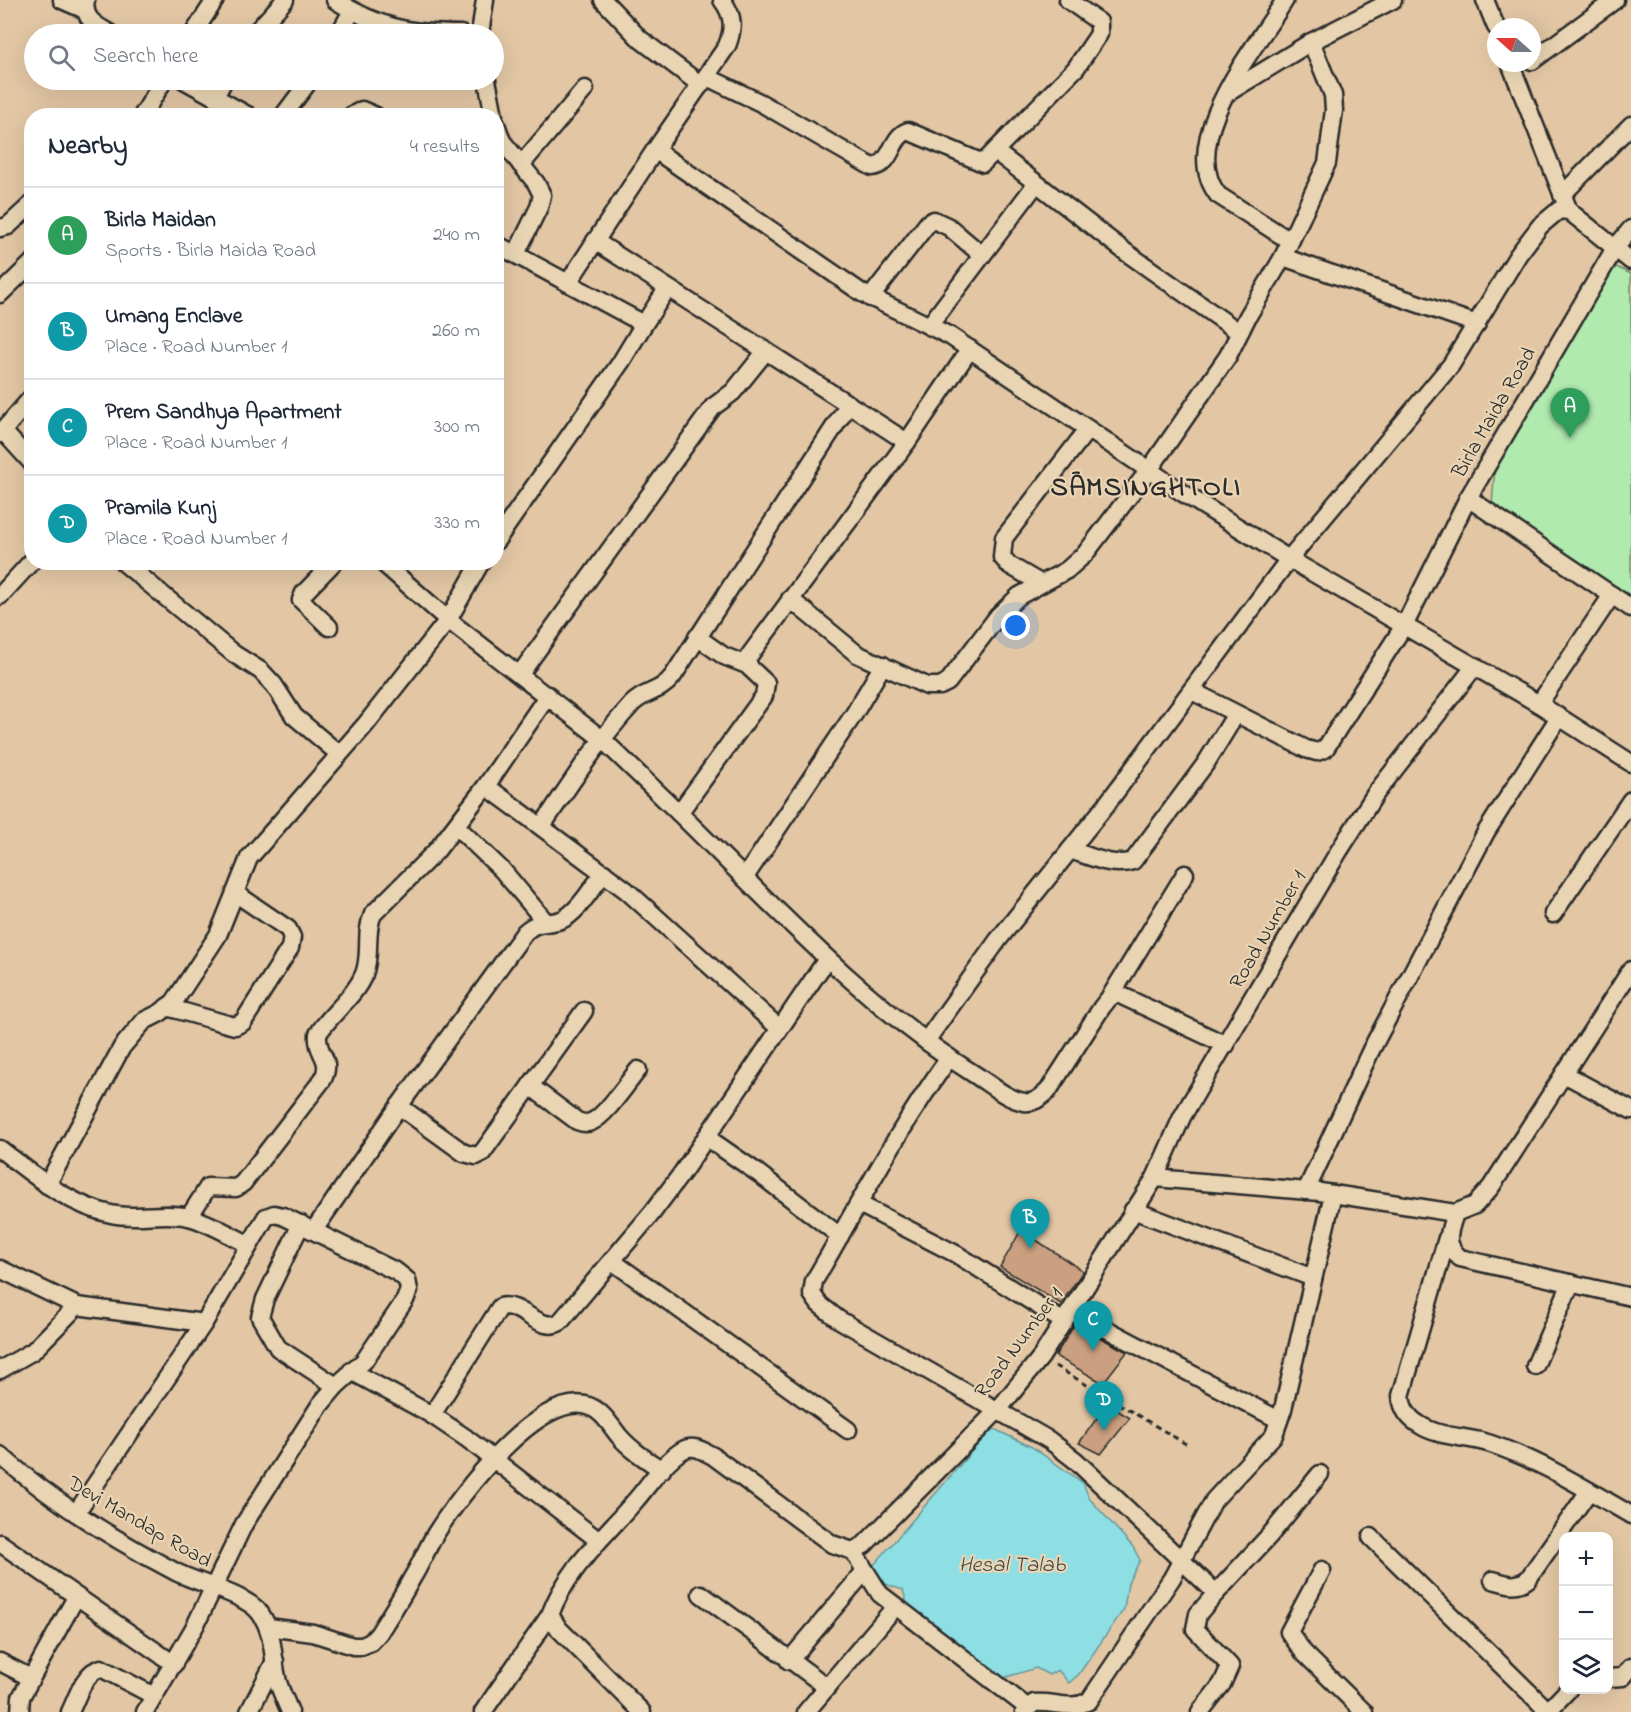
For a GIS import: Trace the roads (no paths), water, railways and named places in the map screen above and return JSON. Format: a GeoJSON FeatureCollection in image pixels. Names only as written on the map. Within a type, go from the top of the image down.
{"type":"FeatureCollection","features":[{"type":"Feature","properties":{"kind":"street"},"geometry":{"type":"LineString","coordinates":[[62,0],[85,5],[94,24]]}},
{"type":"Feature","properties":{"kind":"street"},"geometry":{"type":"LineString","coordinates":[[199,24],[215,0]]}},
{"type":"Feature","properties":{"kind":"street"},"geometry":{"type":"LineString","coordinates":[[263,24],[285,0]]}},
{"type":"Feature","properties":{"kind":"street"},"geometry":{"type":"LineString","coordinates":[[335,0],[378,24]]}},
{"type":"Feature","properties":{"kind":"street"},"geometry":{"type":"LineString","coordinates":[[481,24],[485,0]]}},
{"type":"Feature","properties":{"kind":"street"},"geometry":{"type":"LineString","coordinates":[[603,0],[640,39],[704,81],[761,103],[872,167],[885,162],[898,138],[908,131],[978,163],[987,162],[1076,68],[1099,34],[1099,22],[1068,0]]}},
{"type":"Feature","properties":{"kind":"street"},"geometry":{"type":"LineString","coordinates":[[568,283],[655,150],[727,46],[733,32],[733,20],[722,0]]}},
{"type":"Feature","properties":{"kind":"street"},"geometry":{"type":"LineString","coordinates":[[1285,0],[1226,93],[1206,143],[1205,161],[1211,186],[1225,200],[1290,241]]}},
{"type":"Feature","properties":{"kind":"street"},"geometry":{"type":"LineString","coordinates":[[1226,93],[1311,42],[1393,0]]}},
{"type":"Feature","properties":{"kind":"street"},"geometry":{"type":"LineString","coordinates":[[1485,0],[1492,18]]}},
{"type":"Feature","properties":{"kind":"street"},"geometry":{"type":"LineString","coordinates":[[1541,55],[1615,0]]}},
{"type":"Feature","properties":{"kind":"street"},"geometry":{"type":"LineString","coordinates":[[345,24],[352,11]]}},
{"type":"Feature","properties":{"kind":"street"},"geometry":{"type":"LineString","coordinates":[[790,598],[846,646],[927,686],[940,686],[948,682],[998,616],[1019,596],[1067,570],[1085,554],[1149,470],[1228,356],[1239,332],[1283,257],[1327,163],[1334,110],[1332,95],[1311,42]]}},
{"type":"Feature","properties":{"kind":"street"},"geometry":{"type":"LineString","coordinates":[[1513,72],[1569,211],[1631,261]]}},
{"type":"Feature","properties":{"kind":"street"},"geometry":{"type":"LineString","coordinates":[[521,165],[585,88]]}},
{"type":"Feature","properties":{"kind":"street"},"geometry":{"type":"LineString","coordinates":[[147,108],[158,90]]}},
{"type":"Feature","properties":{"kind":"street"},"geometry":{"type":"LineString","coordinates":[[202,90],[235,108]]}},
{"type":"Feature","properties":{"kind":"street"},"geometry":{"type":"LineString","coordinates":[[215,97],[219,90]]}},
{"type":"Feature","properties":{"kind":"street"},"geometry":{"type":"LineString","coordinates":[[289,108],[302,90]]}},
{"type":"Feature","properties":{"kind":"street"},"geometry":{"type":"LineString","coordinates":[[489,90],[492,108]]}},
{"type":"Feature","properties":{"kind":"street"},"geometry":{"type":"LineString","coordinates":[[1562,195],[1631,125]]}},
{"type":"Feature","properties":{"kind":"street"},"geometry":{"type":"LineString","coordinates":[[504,144],[536,183],[542,195],[539,207],[516,254]]}},
{"type":"Feature","properties":{"kind":"street"},"geometry":{"type":"LineString","coordinates":[[655,150],[829,272],[870,297],[970,349],[1149,470],[1289,559],[1405,624],[1539,704],[1631,763]]}},
{"type":"Feature","properties":{"kind":"street"},"geometry":{"type":"LineString","coordinates":[[996,152],[1127,253],[1239,332]]}},
{"type":"Feature","properties":{"kind":"street"},"geometry":{"type":"LineString","coordinates":[[929,326],[1036,183]]}},
{"type":"Feature","properties":{"kind":"street"},"geometry":{"type":"LineString","coordinates":[[926,1041],[998,940],[1071,850],[1289,559],[1451,365],[1518,255],[1540,226],[1559,210],[1569,211]]}},
{"type":"Feature","properties":{"kind":"street"},"geometry":{"type":"LineString","coordinates":[[0,228],[8,226],[24,211]]}},
{"type":"Feature","properties":{"kind":"street"},"geometry":{"type":"LineString","coordinates":[[870,297],[928,223],[934,220],[949,227],[982,255]]}},
{"type":"Feature","properties":{"kind":"street","name":"Birla Maida Road"},"geometry":{"type":"LineString","coordinates":[[1236,714],[1306,749],[1317,752],[1325,749],[1405,624],[1468,498],[1615,248],[1631,229]]}},
{"type":"Feature","properties":{"kind":"street"},"geometry":{"type":"LineString","coordinates":[[595,241],[907,442]]}},
{"type":"Feature","properties":{"kind":"street"},"geometry":{"type":"LineString","coordinates":[[504,248],[644,324]]}},
{"type":"Feature","properties":{"kind":"street"},"geometry":{"type":"LineString","coordinates":[[1283,257],[1477,324]]}},
{"type":"Feature","properties":{"kind":"street"},"geometry":{"type":"LineString","coordinates":[[0,294],[24,271]]}},
{"type":"Feature","properties":{"kind":"street"},"geometry":{"type":"LineString","coordinates":[[504,530],[621,362],[667,289]]}},
{"type":"Feature","properties":{"kind":"street"},"geometry":{"type":"LineString","coordinates":[[747,665],[749,656],[907,442],[970,349]]}},
{"type":"Feature","properties":{"kind":"street"},"geometry":{"type":"LineString","coordinates":[[520,674],[713,407],[733,392],[766,351]]}},
{"type":"Feature","properties":{"kind":"street"},"geometry":{"type":"LineString","coordinates":[[542,826],[602,739],[634,701],[666,685],[849,404]]}},
{"type":"Feature","properties":{"kind":"street"},"geometry":{"type":"LineString","coordinates":[[24,406],[1,432],[24,455]]}},
{"type":"Feature","properties":{"kind":"street"},"geometry":{"type":"LineString","coordinates":[[1040,583],[1009,565],[1002,557],[1004,538],[1088,429]]}},
{"type":"Feature","properties":{"kind":"street"},"geometry":{"type":"LineString","coordinates":[[1468,498],[1631,608]]}},
{"type":"Feature","properties":{"kind":"street"},"geometry":{"type":"LineString","coordinates":[[0,596],[24,570]]}},
{"type":"Feature","properties":{"kind":"street"},"geometry":{"type":"LineString","coordinates":[[133,570],[234,654],[261,671],[274,685],[294,716],[339,754]]}},
{"type":"Feature","properties":{"kind":"street"},"geometry":{"type":"LineString","coordinates":[[326,570],[304,593],[301,600],[330,627]]}},
{"type":"Feature","properties":{"kind":"street"},"geometry":{"type":"LineString","coordinates":[[391,570],[448,620],[602,739],[827,959],[926,1041],[1014,1099],[1027,1103],[1038,1100],[1048,1091],[1110,997],[1185,874]]}},
{"type":"Feature","properties":{"kind":"street"},"geometry":{"type":"LineString","coordinates":[[47,1185],[122,1047],[144,1021],[167,1007],[188,983],[218,935],[245,865],[263,839],[339,754],[448,620],[476,570]]}},
{"type":"Feature","properties":{"kind":"street"},"geometry":{"type":"LineString","coordinates":[[1539,704],[1612,595]]}},
{"type":"Feature","properties":{"kind":"street"},"geometry":{"type":"LineString","coordinates":[[679,813],[764,696],[766,683],[747,665],[724,656],[697,637]]}},
{"type":"Feature","properties":{"kind":"street"},"geometry":{"type":"LineString","coordinates":[[745,877],[848,724],[883,665]]}},
{"type":"Feature","properties":{"kind":"street","name":"Road Number 1"},"geometry":{"type":"LineString","coordinates":[[853,1551],[864,1545],[997,1411],[1041,1357],[1155,1178],[1182,1117],[1364,812],[1475,666]]}},
{"type":"Feature","properties":{"kind":"street"},"geometry":{"type":"LineString","coordinates":[[1071,850],[1111,863],[1124,864],[1133,861],[1206,763],[1236,714],[1192,691]]}},
{"type":"Feature","properties":{"kind":"street"},"geometry":{"type":"LineString","coordinates":[[189,1217],[208,1187],[228,1189],[236,1188],[243,1183],[323,1079],[328,1069],[327,1060],[317,1044],[318,1034],[359,983],[364,973],[368,958],[368,926],[373,914],[419,870],[456,826],[548,695]]}},
{"type":"Feature","properties":{"kind":"street"},"geometry":{"type":"LineString","coordinates":[[1306,1191],[1371,1050],[1486,832],[1559,717]]}},
{"type":"Feature","properties":{"kind":"street"},"geometry":{"type":"LineString","coordinates":[[486,786],[604,873],[688,944],[779,1028]]}},
{"type":"Feature","properties":{"kind":"street"},"geometry":{"type":"LineString","coordinates":[[1553,914],[1631,800]]}},
{"type":"Feature","properties":{"kind":"street"},"geometry":{"type":"LineString","coordinates":[[456,826],[503,871],[544,921]]}},
{"type":"Feature","properties":{"kind":"street"},"geometry":{"type":"LineString","coordinates":[[336,1386],[278,1348],[260,1317],[265,1299],[308,1227],[519,941],[533,924],[560,920],[568,915],[604,873]]}},
{"type":"Feature","properties":{"kind":"street"},"geometry":{"type":"LineString","coordinates":[[167,1007],[235,1026],[243,1022],[290,948],[292,937],[288,928],[235,893]]}},
{"type":"Feature","properties":{"kind":"street"},"geometry":{"type":"LineString","coordinates":[[432,1415],[500,1307],[514,1307],[554,1326],[612,1261],[652,1213],[827,959]]}},
{"type":"Feature","properties":{"kind":"street"},"geometry":{"type":"LineString","coordinates":[[1155,1178],[1333,1194],[1455,1213],[1475,1205],[1491,1187],[1631,970]]}},
{"type":"Feature","properties":{"kind":"street"},"geometry":{"type":"LineString","coordinates":[[1110,997],[1118,994],[1129,997],[1226,1045]]}},
{"type":"Feature","properties":{"kind":"street"},"geometry":{"type":"LineString","coordinates":[[399,1106],[464,1153],[476,1156],[482,1152],[584,1011]]}},
{"type":"Feature","properties":{"kind":"street"},"geometry":{"type":"LineString","coordinates":[[949,1058],[917,1102],[814,1281],[812,1294],[819,1304],[838,1319],[1049,1440],[1075,1460],[1216,1593]]}},
{"type":"Feature","properties":{"kind":"street"},"geometry":{"type":"LineString","coordinates":[[530,1086],[577,1121],[585,1124],[592,1122],[600,1115],[639,1070]]}},
{"type":"Feature","properties":{"kind":"street"},"geometry":{"type":"LineString","coordinates":[[1564,1074],[1631,1110]]}},
{"type":"Feature","properties":{"kind":"street"},"geometry":{"type":"LineString","coordinates":[[706,1137],[758,1173],[840,1236]]}},
{"type":"Feature","properties":{"kind":"street"},"geometry":{"type":"LineString","coordinates":[[0,1149],[47,1185],[80,1204],[110,1214],[134,1218],[189,1217],[248,1244]]}},
{"type":"Feature","properties":{"kind":"street"},"geometry":{"type":"LineString","coordinates":[[488,1710],[550,1615],[556,1599],[598,1540],[682,1450],[691,1448],[701,1449],[832,1544],[853,1551],[880,1594],[1026,1710],[1035,1703],[1069,1707],[1080,1706],[1089,1701],[1168,1585],[1214,1500],[1268,1444],[1279,1420],[1333,1194]]}},
{"type":"Feature","properties":{"kind":"street"},"geometry":{"type":"LineString","coordinates":[[859,1204],[1068,1316],[1279,1420]]}},
{"type":"Feature","properties":{"kind":"street"},"geometry":{"type":"LineString","coordinates":[[1133,1210],[1313,1278]]}},
{"type":"Feature","properties":{"kind":"street"},"geometry":{"type":"LineString","coordinates":[[1455,1213],[1404,1385],[1402,1406],[1421,1426],[1492,1444],[1541,1464],[1631,1515]]}},
{"type":"Feature","properties":{"kind":"street"},"geometry":{"type":"LineString","coordinates":[[76,1513],[204,1323],[260,1223],[274,1214],[308,1227],[398,1272],[407,1280],[409,1290],[405,1300],[375,1347],[336,1386],[244,1524],[220,1569],[214,1589],[174,1664],[145,1712]]}},
{"type":"Feature","properties":{"kind":"street"},"geometry":{"type":"LineString","coordinates":[[1446,1238],[1450,1249],[1460,1258],[1631,1297]]}},
{"type":"Feature","properties":{"kind":"street"},"geometry":{"type":"LineString","coordinates":[[612,1261],[848,1430]]}},
{"type":"Feature","properties":{"kind":"street"},"geometry":{"type":"LineString","coordinates":[[0,1269],[77,1306],[204,1323]]}},
{"type":"Feature","properties":{"kind":"street"},"geometry":{"type":"LineString","coordinates":[[1535,1366],[1571,1283]]}},
{"type":"Feature","properties":{"kind":"street"},"geometry":{"type":"LineString","coordinates":[[0,1370],[33,1351],[77,1306]]}},
{"type":"Feature","properties":{"kind":"street"},"geometry":{"type":"LineString","coordinates":[[351,1371],[432,1415],[598,1540]]}},
{"type":"Feature","properties":{"kind":"street"},"geometry":{"type":"LineString","coordinates":[[290,1712],[278,1681],[268,1627],[313,1633],[353,1646],[362,1646],[371,1642],[412,1578],[436,1533],[493,1460],[531,1423],[554,1409],[574,1405],[590,1407],[605,1417],[620,1436],[662,1470]]}},
{"type":"Feature","properties":{"kind":"street","name":"Devi Mandap Road"},"geometry":{"type":"LineString","coordinates":[[2,1463],[76,1513],[177,1573],[258,1610],[268,1627]]}},
{"type":"Feature","properties":{"kind":"street"},"geometry":{"type":"LineString","coordinates":[[1200,1712],[1222,1684],[1230,1666],[1195,1629],[1198,1614],[1270,1535],[1320,1474]]}},
{"type":"Feature","properties":{"kind":"street"},"geometry":{"type":"LineString","coordinates":[[1493,1580],[1520,1585],[1528,1579],[1589,1491]]}},
{"type":"Feature","properties":{"kind":"street"},"geometry":{"type":"LineString","coordinates":[[1371,1537],[1548,1711],[1563,1694]]}},
{"type":"Feature","properties":{"kind":"street"},"geometry":{"type":"LineString","coordinates":[[0,1543],[174,1664]]}},
{"type":"Feature","properties":{"kind":"street"},"geometry":{"type":"LineString","coordinates":[[1322,1570],[1289,1632],[1304,1653],[1364,1712]]}},
{"type":"Feature","properties":{"kind":"street"},"geometry":{"type":"LineString","coordinates":[[789,1661],[865,1571]]}},
{"type":"Feature","properties":{"kind":"street"},"geometry":{"type":"LineString","coordinates":[[701,1594],[827,1687]]}},
{"type":"Feature","properties":{"kind":"street"},"geometry":{"type":"LineString","coordinates":[[20,1712],[18,1706],[31,1678],[76,1597]]}},
{"type":"Feature","properties":{"kind":"street"},"geometry":{"type":"LineString","coordinates":[[806,1712],[896,1607]]}},
{"type":"Feature","properties":{"kind":"street"},"geometry":{"type":"LineString","coordinates":[[550,1615],[559,1629],[642,1712]]}},
{"type":"Feature","properties":{"kind":"street"},"geometry":{"type":"LineString","coordinates":[[249,1712],[275,1661]]}},
{"type":"Feature","properties":{"kind":"street"},"geometry":{"type":"LineString","coordinates":[[0,1662],[31,1678]]}},
{"type":"Feature","properties":{"kind":"street"},"geometry":{"type":"LineString","coordinates":[[1613,1678],[1623,1677],[1631,1667]]}},
{"type":"Feature","properties":{"kind":"street"},"geometry":{"type":"LineString","coordinates":[[70,1712],[87,1677],[100,1668],[154,1696]]}},
{"type":"Feature","properties":{"kind":"water","name":"Hesal Talab"},"geometry":{"type":"Polygon","coordinates":[[[992,1428],[1032,1447],[1083,1483],[1089,1498],[1133,1547],[1140,1560],[1128,1583],[1124,1609],[1079,1674],[1069,1683],[1058,1670],[1049,1675],[1036,1668],[997,1680],[909,1610],[903,1590],[882,1583],[873,1566],[992,1428]]]}},
{"type":"Feature","properties":{"kind":"place","name":"Birla Maidan"},"geometry":{"type":"Point","coordinates":[1570,438]}},
{"type":"Feature","properties":{"kind":"place","name":"Umang Enclave"},"geometry":{"type":"Point","coordinates":[1030,1249]}},
{"type":"Feature","properties":{"kind":"place","name":"Prem Sandhya Apartment"},"geometry":{"type":"Point","coordinates":[1093,1351]}},
{"type":"Feature","properties":{"kind":"place","name":"Pramila Kunj"},"geometry":{"type":"Point","coordinates":[1104,1431]}},
{"type":"Feature","properties":{"kind":"district","name":"SĀMSINGHTOLI"},"geometry":{"type":"Point","coordinates":[1146,486]}}]}
